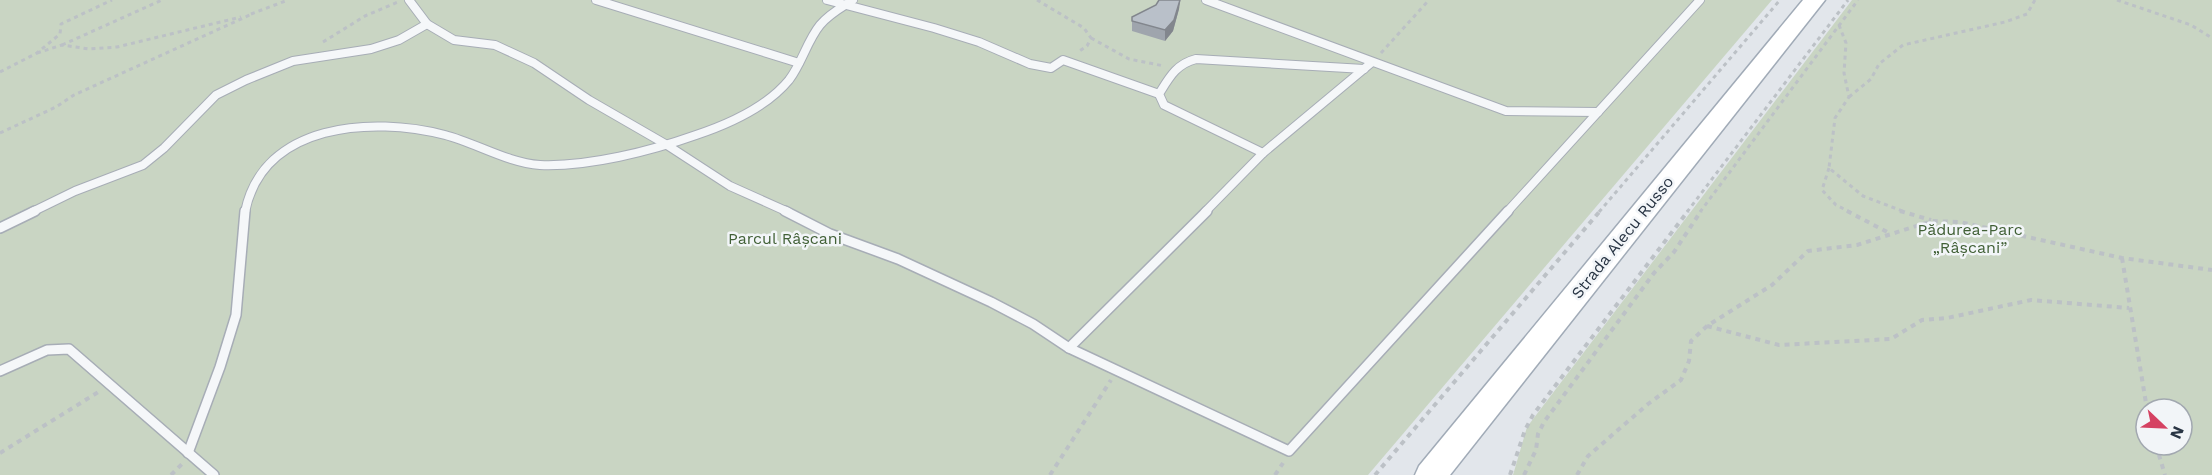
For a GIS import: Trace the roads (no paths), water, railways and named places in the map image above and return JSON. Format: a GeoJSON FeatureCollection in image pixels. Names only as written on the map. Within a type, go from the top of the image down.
{"type":"FeatureCollection","features":[{"type":"Feature","properties":{"kind":"main road","name":"Strada Alecu Russo"},"geometry":{"type":"LineString","coordinates":[[1431,475],[1814,0]]}},
{"type":"Feature","properties":{"kind":"lane"},"geometry":{"type":"LineString","coordinates":[[410,0],[414,10],[427,24],[454,40],[495,45],[534,63],[589,100],[667,145],[730,186],[780,208],[830,234],[898,259],[991,302],[1033,324],[1069,348],[1289,452],[1700,0]]}},
{"type":"Feature","properties":{"kind":"lane"},"geometry":{"type":"LineString","coordinates":[[599,0],[799,63]]}},
{"type":"Feature","properties":{"kind":"lane"},"geometry":{"type":"LineString","coordinates":[[827,0],[954,34],[1030,64],[1051,69],[1063,60],[1159,94],[1164,105],[1263,153]]}},
{"type":"Feature","properties":{"kind":"lane"},"geometry":{"type":"LineString","coordinates":[[189,453],[236,317],[242,280],[248,196],[266,165],[292,144],[309,137],[347,130],[420,130],[540,165],[600,160],[667,145],[707,133],[748,112],[783,87],[820,26],[853,0]]}},
{"type":"Feature","properties":{"kind":"lane"},"geometry":{"type":"LineString","coordinates":[[1206,0],[1368,66],[1506,111],[1598,112]]}},
{"type":"Feature","properties":{"kind":"lane"},"geometry":{"type":"LineString","coordinates":[[0,228],[75,190],[143,165],[164,148],[216,95],[293,61],[371,49],[399,40],[427,24]]}},
{"type":"Feature","properties":{"kind":"lane"},"geometry":{"type":"LineString","coordinates":[[1159,94],[1177,66],[1186,60],[1368,66]]}},
{"type":"Feature","properties":{"kind":"lane"},"geometry":{"type":"LineString","coordinates":[[1069,348],[1185,235],[1227,188],[1263,153],[1368,66]]}},
{"type":"Feature","properties":{"kind":"lane"},"geometry":{"type":"LineString","coordinates":[[0,371],[46,350],[69,349],[214,475]]}},
{"type":"Feature","properties":{"kind":"park label","name":"Parcul Râșcani"},"geometry":{"type":"Point","coordinates":[785,238]}},
{"type":"Feature","properties":{"kind":"park label","name":"Pădurea-Parc „Râșcani”"},"geometry":{"type":"Point","coordinates":[1970,238]}}]}
